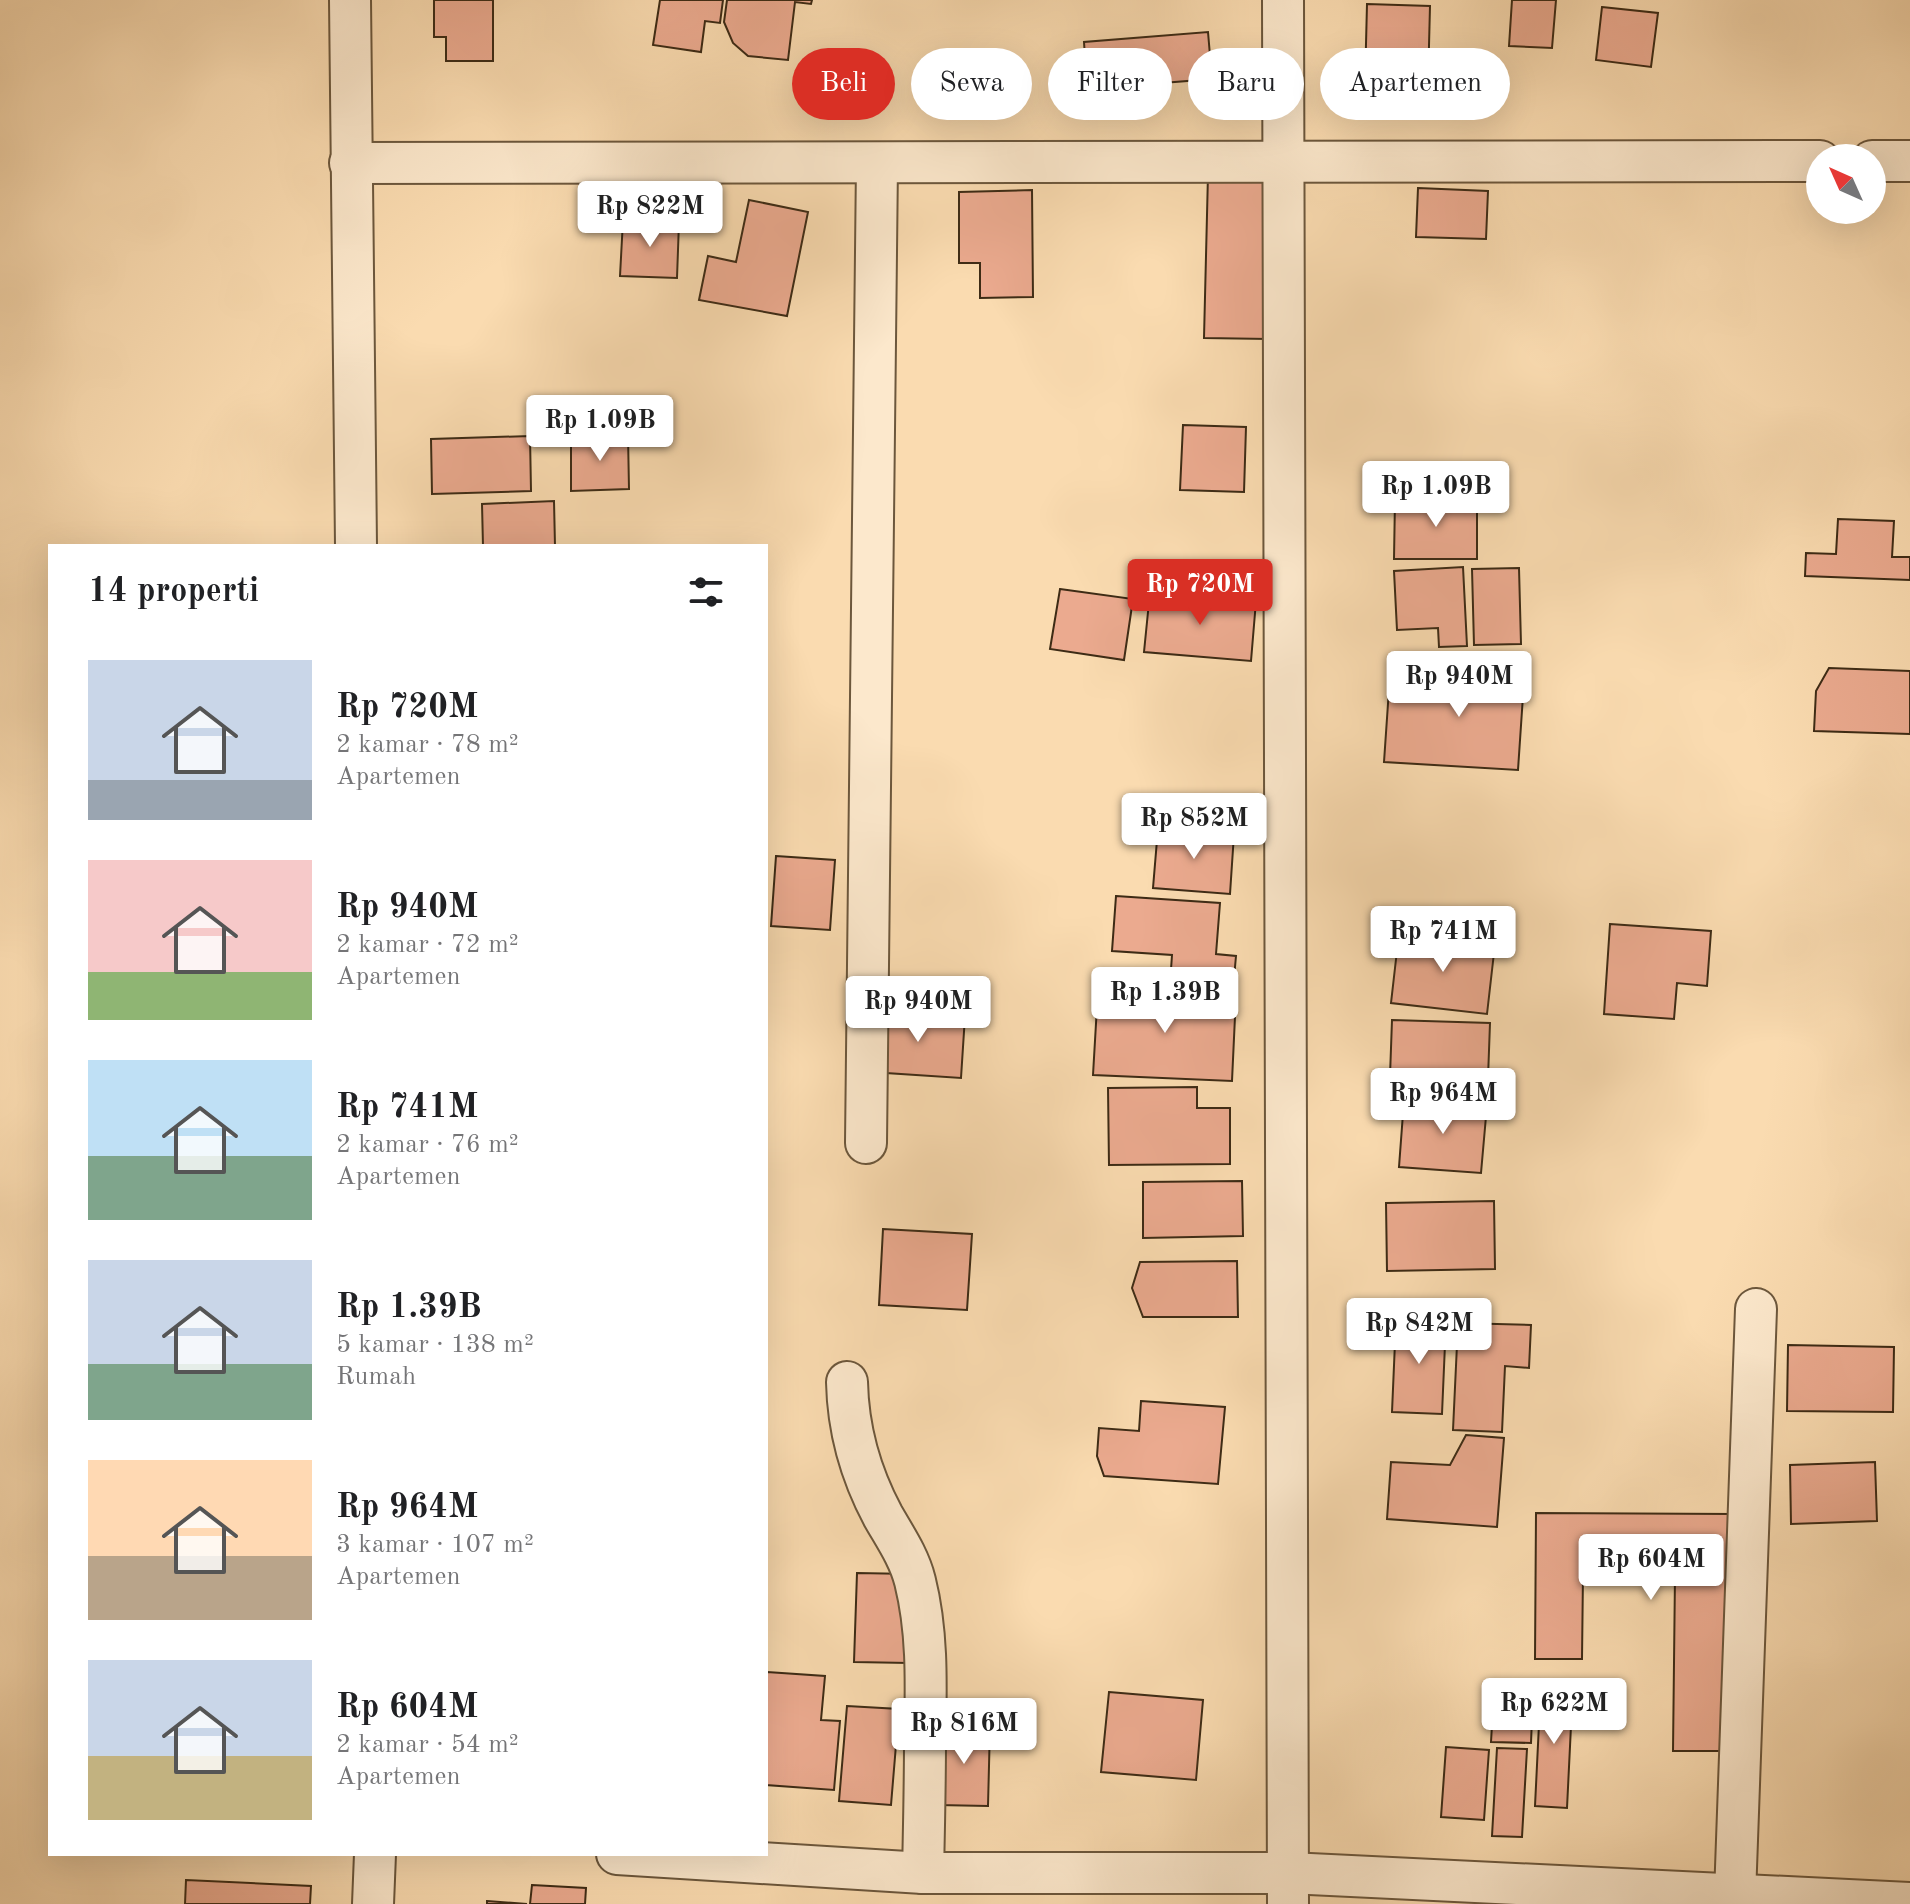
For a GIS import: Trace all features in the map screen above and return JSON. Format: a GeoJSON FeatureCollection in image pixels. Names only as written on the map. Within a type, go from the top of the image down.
{"type":"FeatureCollection","features":[{"type":"Feature","properties":{"kind":"street"},"geometry":{"type":"LineString","coordinates":[[350,0],[356,544]]}},
{"type":"Feature","properties":{"kind":"street"},"geometry":{"type":"LineString","coordinates":[[1283,0],[1289,1889]]}},
{"type":"Feature","properties":{"kind":"street"},"geometry":{"type":"LineString","coordinates":[[350,163],[1806,161]]}},
{"type":"Feature","properties":{"kind":"street"},"geometry":{"type":"LineString","coordinates":[[1886,161],[1910,161]]}},
{"type":"Feature","properties":{"kind":"street"},"geometry":{"type":"LineString","coordinates":[[866,1143],[877,163]]}},
{"type":"Feature","properties":{"kind":"street"},"geometry":{"type":"LineString","coordinates":[[1735,1896],[1756,1309]]}},
{"type":"Feature","properties":{"kind":"street"},"geometry":{"type":"LineString","coordinates":[[847,1382],[848,1416],[866,1483],[904,1551],[914,1577],[923,1619],[926,1693],[923,1873]]}},
{"type":"Feature","properties":{"kind":"street"},"geometry":{"type":"LineString","coordinates":[[373,1904],[375,1856]]}},
{"type":"Feature","properties":{"kind":"street"},"geometry":{"type":"LineString","coordinates":[[649,1856],[923,1873],[1289,1889],[1735,1896],[1910,1903]]}},
{"type":"Feature","properties":{"kind":"building"},"geometry":{"type":"Polygon","coordinates":[[[434,0],[493,0],[493,61],[446,61],[446,37],[434,37],[434,0]]]}},
{"type":"Feature","properties":{"kind":"building"},"geometry":{"type":"Polygon","coordinates":[[[660,0],[723,0],[720,23],[705,21],[701,52],[653,45],[660,0]]]}},
{"type":"Feature","properties":{"kind":"building"},"geometry":{"type":"Polygon","coordinates":[[[727,0],[812,0],[811,4],[795,2],[788,60],[748,56],[733,43],[724,22],[727,0]]]}},
{"type":"Feature","properties":{"kind":"building"},"geometry":{"type":"Polygon","coordinates":[[[1512,0],[1556,0],[1552,48],[1509,46],[1512,0]]]}},
{"type":"Feature","properties":{"kind":"building"},"geometry":{"type":"Polygon","coordinates":[[[1367,4],[1430,6],[1429,48],[1366,48],[1367,4]]]}},
{"type":"Feature","properties":{"kind":"building"},"geometry":{"type":"Polygon","coordinates":[[[1602,7],[1658,13],[1651,67],[1596,60],[1602,7]]]}},
{"type":"Feature","properties":{"kind":"building"},"geometry":{"type":"Polygon","coordinates":[[[1208,32],[1209,48],[1188,48],[1188,81],[1172,82],[1172,48],[1084,48],[1084,42],[1208,32]]]}},
{"type":"Feature","properties":{"kind":"building"},"geometry":{"type":"Polygon","coordinates":[[[1208,174],[1273,176],[1269,339],[1204,338],[1208,174]]]}},
{"type":"Feature","properties":{"kind":"building"},"geometry":{"type":"Polygon","coordinates":[[[1418,188],[1488,191],[1486,239],[1416,237],[1418,188]]]}},
{"type":"Feature","properties":{"kind":"building"},"geometry":{"type":"Polygon","coordinates":[[[1032,190],[1033,297],[980,298],[980,263],[959,263],[959,192],[1032,190]]]}},
{"type":"Feature","properties":{"kind":"building"},"geometry":{"type":"Polygon","coordinates":[[[749,200],[808,212],[787,316],[699,300],[708,256],[736,262],[749,200]]]}},
{"type":"Feature","properties":{"kind":"building"},"geometry":{"type":"Polygon","coordinates":[[[623,220],[679,222],[677,278],[620,276],[623,220]]]}},
{"type":"Feature","properties":{"kind":"building"},"geometry":{"type":"Polygon","coordinates":[[[1183,425],[1246,427],[1244,492],[1180,490],[1183,425]]]}},
{"type":"Feature","properties":{"kind":"building"},"geometry":{"type":"Polygon","coordinates":[[[628,435],[629,489],[571,491],[571,436],[628,435]]]}},
{"type":"Feature","properties":{"kind":"building"},"geometry":{"type":"Polygon","coordinates":[[[530,436],[531,491],[432,494],[431,439],[530,436]]]}},
{"type":"Feature","properties":{"kind":"building"},"geometry":{"type":"Polygon","coordinates":[[[1395,499],[1477,499],[1477,559],[1394,559],[1395,499]]]}},
{"type":"Feature","properties":{"kind":"building"},"geometry":{"type":"Polygon","coordinates":[[[554,501],[555,544],[483,544],[482,504],[554,501]]]}},
{"type":"Feature","properties":{"kind":"building"},"geometry":{"type":"Polygon","coordinates":[[[1838,519],[1894,521],[1892,557],[1910,557],[1910,580],[1805,576],[1806,553],[1836,554],[1838,519]]]}},
{"type":"Feature","properties":{"kind":"building"},"geometry":{"type":"Polygon","coordinates":[[[1463,567],[1467,646],[1439,647],[1438,628],[1397,630],[1394,571],[1463,567]]]}},
{"type":"Feature","properties":{"kind":"building"},"geometry":{"type":"Polygon","coordinates":[[[1519,568],[1521,644],[1474,645],[1472,569],[1519,568]]]}},
{"type":"Feature","properties":{"kind":"building"},"geometry":{"type":"Polygon","coordinates":[[[1060,589],[1133,599],[1124,660],[1050,649],[1060,589]]]}},
{"type":"Feature","properties":{"kind":"building"},"geometry":{"type":"Polygon","coordinates":[[[1150,592],[1256,601],[1251,661],[1144,652],[1150,592]]]}},
{"type":"Feature","properties":{"kind":"building"},"geometry":{"type":"Polygon","coordinates":[[[1438,661],[1525,666],[1518,770],[1384,762],[1389,689],[1436,691],[1438,661]]]}},
{"type":"Feature","properties":{"kind":"building"},"geometry":{"type":"Polygon","coordinates":[[[1829,668],[1910,671],[1910,734],[1814,731],[1816,691],[1829,668]]]}},
{"type":"Feature","properties":{"kind":"building"},"geometry":{"type":"Polygon","coordinates":[[[1158,828],[1234,834],[1230,894],[1153,888],[1158,828]]]}},
{"type":"Feature","properties":{"kind":"building"},"geometry":{"type":"Polygon","coordinates":[[[776,856],[835,860],[830,930],[771,926],[776,856]]]}},
{"type":"Feature","properties":{"kind":"building"},"geometry":{"type":"Polygon","coordinates":[[[1116,896],[1220,903],[1216,954],[1236,956],[1233,989],[1170,984],[1172,955],[1112,951],[1116,896]]]}},
{"type":"Feature","properties":{"kind":"building"},"geometry":{"type":"Polygon","coordinates":[[[1610,924],[1711,931],[1707,986],[1677,983],[1674,1019],[1604,1014],[1610,924]]]}},
{"type":"Feature","properties":{"kind":"building"},"geometry":{"type":"Polygon","coordinates":[[[1399,933],[1495,944],[1487,1014],[1391,1003],[1399,933]]]}},
{"type":"Feature","properties":{"kind":"building"},"geometry":{"type":"Polygon","coordinates":[[[1098,989],[1236,995],[1232,1081],[1093,1075],[1098,989]]]}},
{"type":"Feature","properties":{"kind":"building"},"geometry":{"type":"Polygon","coordinates":[[[875,1010],[965,1016],[961,1078],[871,1072],[875,1010]]]}},
{"type":"Feature","properties":{"kind":"building"},"geometry":{"type":"Polygon","coordinates":[[[1392,1020],[1490,1023],[1488,1078],[1390,1076],[1392,1020]]]}},
{"type":"Feature","properties":{"kind":"building"},"geometry":{"type":"Polygon","coordinates":[[[1197,1087],[1197,1108],[1230,1108],[1230,1164],[1109,1165],[1108,1088],[1197,1087]]]}},
{"type":"Feature","properties":{"kind":"building"},"geometry":{"type":"Polygon","coordinates":[[[1404,1100],[1487,1105],[1481,1173],[1399,1167],[1404,1100]]]}},
{"type":"Feature","properties":{"kind":"building"},"geometry":{"type":"Polygon","coordinates":[[[1242,1181],[1243,1236],[1143,1238],[1143,1182],[1242,1181]]]}},
{"type":"Feature","properties":{"kind":"building"},"geometry":{"type":"Polygon","coordinates":[[[1494,1201],[1495,1269],[1387,1271],[1386,1203],[1494,1201]]]}},
{"type":"Feature","properties":{"kind":"building"},"geometry":{"type":"Polygon","coordinates":[[[883,1229],[972,1234],[967,1310],[879,1305],[883,1229]]]}},
{"type":"Feature","properties":{"kind":"building"},"geometry":{"type":"Polygon","coordinates":[[[1237,1261],[1238,1317],[1143,1317],[1132,1288],[1140,1262],[1237,1261]]]}},
{"type":"Feature","properties":{"kind":"building"},"geometry":{"type":"Polygon","coordinates":[[[1396,1319],[1446,1321],[1442,1414],[1392,1412],[1396,1319]]]}},
{"type":"Feature","properties":{"kind":"building"},"geometry":{"type":"Polygon","coordinates":[[[1458,1323],[1531,1325],[1529,1368],[1505,1366],[1502,1432],[1453,1430],[1458,1323]]]}},
{"type":"Feature","properties":{"kind":"building"},"geometry":{"type":"Polygon","coordinates":[[[1788,1345],[1894,1347],[1893,1412],[1787,1411],[1788,1345]]]}},
{"type":"Feature","properties":{"kind":"building"},"geometry":{"type":"Polygon","coordinates":[[[1141,1401],[1225,1407],[1218,1484],[1104,1476],[1097,1456],[1099,1428],[1139,1431],[1141,1401]]]}},
{"type":"Feature","properties":{"kind":"building"},"geometry":{"type":"Polygon","coordinates":[[[1466,1435],[1504,1438],[1497,1527],[1387,1519],[1391,1462],[1450,1465],[1466,1435]]]}},
{"type":"Feature","properties":{"kind":"building"},"geometry":{"type":"Polygon","coordinates":[[[1875,1462],[1877,1521],[1791,1524],[1790,1465],[1875,1462]]]}},
{"type":"Feature","properties":{"kind":"building"},"geometry":{"type":"Polygon","coordinates":[[[1536,1513],[1735,1514],[1732,1751],[1673,1751],[1675,1575],[1583,1574],[1582,1659],[1535,1659],[1536,1513]]]}},
{"type":"Feature","properties":{"kind":"building"},"geometry":{"type":"Polygon","coordinates":[[[857,1573],[911,1574],[909,1663],[854,1662],[857,1573]]]}},
{"type":"Feature","properties":{"kind":"building"},"geometry":{"type":"Polygon","coordinates":[[[768,1672],[825,1676],[821,1720],[840,1721],[834,1790],[768,1785],[768,1672]]]}},
{"type":"Feature","properties":{"kind":"building"},"geometry":{"type":"Polygon","coordinates":[[[1541,1683],[1573,1685],[1567,1808],[1535,1806],[1541,1683]]]}},
{"type":"Feature","properties":{"kind":"building"},"geometry":{"type":"Polygon","coordinates":[[[1494,1691],[1533,1693],[1531,1743],[1491,1742],[1494,1691]]]}},
{"type":"Feature","properties":{"kind":"building"},"geometry":{"type":"Polygon","coordinates":[[[1109,1692],[1203,1700],[1196,1780],[1101,1772],[1109,1692]]]}},
{"type":"Feature","properties":{"kind":"building"},"geometry":{"type":"Polygon","coordinates":[[[847,1706],[899,1709],[891,1805],[839,1801],[847,1706]]]}},
{"type":"Feature","properties":{"kind":"building"},"geometry":{"type":"Polygon","coordinates":[[[940,1726],[990,1726],[988,1806],[938,1805],[940,1726]]]}},
{"type":"Feature","properties":{"kind":"building"},"geometry":{"type":"Polygon","coordinates":[[[1446,1747],[1489,1750],[1484,1820],[1441,1817],[1446,1747]]]}},
{"type":"Feature","properties":{"kind":"building"},"geometry":{"type":"Polygon","coordinates":[[[1497,1748],[1527,1749],[1522,1837],[1492,1836],[1497,1748]]]}},
{"type":"Feature","properties":{"kind":"building"},"geometry":{"type":"Polygon","coordinates":[[[186,1880],[311,1886],[310,1904],[185,1904],[186,1880]]]}},
{"type":"Feature","properties":{"kind":"building"},"geometry":{"type":"Polygon","coordinates":[[[532,1885],[586,1888],[585,1904],[530,1904],[532,1885]]]}},
{"type":"Feature","properties":{"kind":"building"},"geometry":{"type":"Polygon","coordinates":[[[487,1901],[527,1904],[487,1904],[487,1901]]]}}]}
